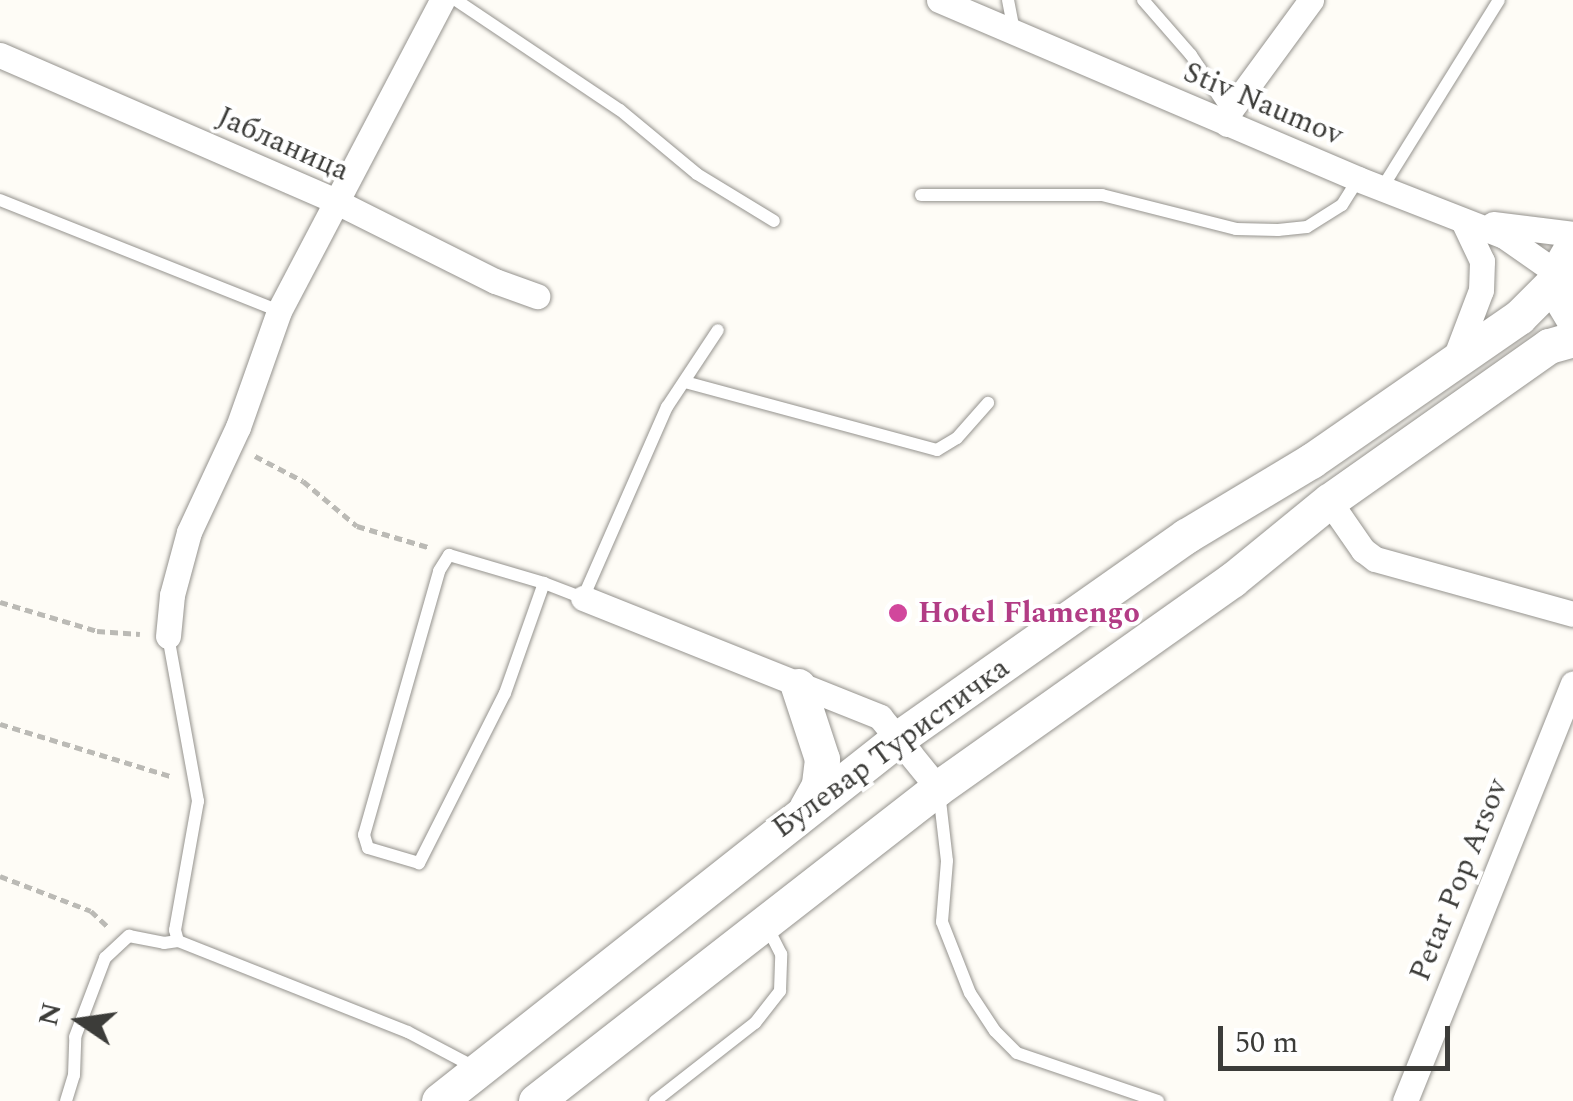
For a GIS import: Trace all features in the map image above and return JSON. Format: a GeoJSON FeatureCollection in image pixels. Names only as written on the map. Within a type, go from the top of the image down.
{"type":"FeatureCollection","features":[{"type":"Feature","properties":{"kind":"main road"},"geometry":{"type":"LineString","coordinates":[[1562,266],[1556,290],[1573,318]]}},
{"type":"Feature","properties":{"kind":"main road","name":"Булевар Туристичка"},"geometry":{"type":"LineString","coordinates":[[439,1101],[900,737],[1186,536],[1311,462],[1519,317],[1562,266]]}},
{"type":"Feature","properties":{"kind":"main road","name":"Булевар Туристичка"},"geometry":{"type":"LineString","coordinates":[[536,1101],[938,788],[1232,580],[1329,501],[1549,346],[1573,338]]}},
{"type":"Feature","properties":{"kind":"main road"},"geometry":{"type":"LineString","coordinates":[[798,686],[822,759],[819,784],[806,809]]}},
{"type":"Feature","properties":{"kind":"street"},"geometry":{"type":"LineString","coordinates":[[168,636],[172,595],[189,532],[233,436],[279,311],[442,0]]}},
{"type":"Feature","properties":{"kind":"street","name":"Stiv Naumov"},"geometry":{"type":"LineString","coordinates":[[939,0],[1228,118],[1370,184],[1504,236],[1562,266]]}},
{"type":"Feature","properties":{"kind":"street"},"geometry":{"type":"LineString","coordinates":[[1228,118],[1311,0]]}},
{"type":"Feature","properties":{"kind":"street","name":"Јабланица"},"geometry":{"type":"LineString","coordinates":[[0,55],[335,201],[495,281],[537,296]]}},
{"type":"Feature","properties":{"kind":"street"},"geometry":{"type":"LineString","coordinates":[[1464,220],[1573,234]]}},
{"type":"Feature","properties":{"kind":"street"},"geometry":{"type":"LineString","coordinates":[[1454,361],[1481,290],[1482,261],[1464,220]]}},
{"type":"Feature","properties":{"kind":"street"},"geometry":{"type":"LineString","coordinates":[[1329,501],[1364,550],[1375,558],[1573,614]]}},
{"type":"Feature","properties":{"kind":"street"},"geometry":{"type":"LineString","coordinates":[[584,598],[880,717],[938,788]]}},
{"type":"Feature","properties":{"kind":"street","name":"Petar Pop Arsov"},"geometry":{"type":"LineString","coordinates":[[1405,1101],[1573,684]]}},
{"type":"Feature","properties":{"kind":"lane"},"geometry":{"type":"LineString","coordinates":[[456,0],[620,110],[697,174],[774,221]]}},
{"type":"Feature","properties":{"kind":"lane"},"geometry":{"type":"LineString","coordinates":[[1008,0],[1014,32]]}},
{"type":"Feature","properties":{"kind":"lane"},"geometry":{"type":"LineString","coordinates":[[1143,0],[1191,55],[1228,118]]}},
{"type":"Feature","properties":{"kind":"lane"},"geometry":{"type":"LineString","coordinates":[[921,195],[1102,195],[1236,229],[1306,226],[1342,206],[1370,184],[1499,0]]}},
{"type":"Feature","properties":{"kind":"lane"},"geometry":{"type":"LineString","coordinates":[[0,200],[279,311]]}},
{"type":"Feature","properties":{"kind":"lane"},"geometry":{"type":"LineString","coordinates":[[544,583],[505,693],[419,863],[368,848],[364,835],[440,571],[450,555],[544,583],[584,598],[668,407],[718,330]]}},
{"type":"Feature","properties":{"kind":"lane"},"geometry":{"type":"LineString","coordinates":[[685,382],[936,450],[957,438],[988,403]]}},
{"type":"Feature","properties":{"kind":"lane"},"geometry":{"type":"LineString","coordinates":[[168,636],[198,802],[175,930],[178,941]]}},
{"type":"Feature","properties":{"kind":"lane"},"geometry":{"type":"LineString","coordinates":[[938,788],[947,861],[942,922],[970,993],[995,1031],[1016,1053],[1158,1101]]}},
{"type":"Feature","properties":{"kind":"lane"},"geometry":{"type":"LineString","coordinates":[[655,1101],[755,1022],[780,992],[781,954],[765,923]]}},
{"type":"Feature","properties":{"kind":"lane"},"geometry":{"type":"LineString","coordinates":[[66,1101],[74,1075],[75,1037],[105,958],[129,936],[164,943],[178,941],[408,1032],[476,1068]]}},
{"type":"Feature","properties":{"kind":"path"},"geometry":{"type":"LineString","coordinates":[[233,436],[264,463],[303,481],[357,526],[450,555]]}},
{"type":"Feature","properties":{"kind":"path"},"geometry":{"type":"LineString","coordinates":[[0,602],[96,631],[168,636]]}},
{"type":"Feature","properties":{"kind":"path"},"geometry":{"type":"LineString","coordinates":[[0,724],[196,782]]}},
{"type":"Feature","properties":{"kind":"path"},"geometry":{"type":"LineString","coordinates":[[0,876],[91,911],[120,941]]}},
{"type":"Feature","properties":{"kind":"place","name":"Hotel Flamengo"},"geometry":{"type":"Point","coordinates":[898,613]}}]}
